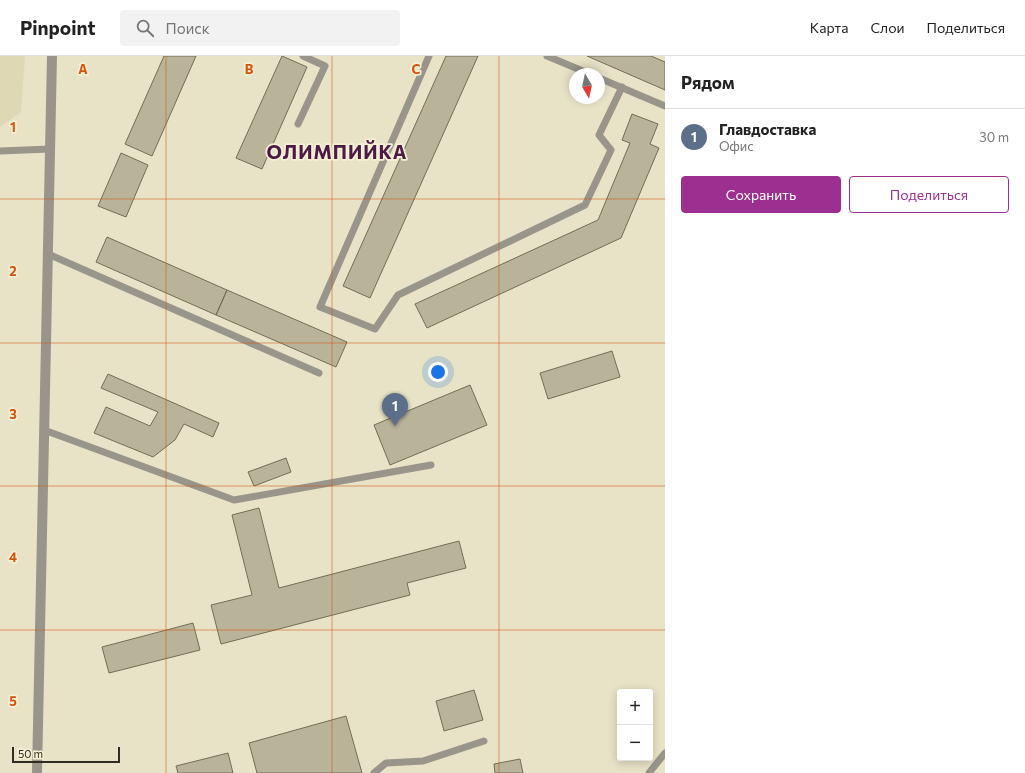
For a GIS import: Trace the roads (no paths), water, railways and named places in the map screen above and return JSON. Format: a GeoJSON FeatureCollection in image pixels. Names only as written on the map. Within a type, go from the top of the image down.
{"type":"FeatureCollection","features":[{"type":"Feature","properties":{"kind":"street"},"geometry":{"type":"LineString","coordinates":[[37,773],[52,56]]}},
{"type":"Feature","properties":{"kind":"lane"},"geometry":{"type":"LineString","coordinates":[[298,124],[325,66],[303,56]]}},
{"type":"Feature","properties":{"kind":"lane"},"geometry":{"type":"LineString","coordinates":[[429,56],[320,307],[375,329],[398,295],[585,205],[610,150],[599,135],[622,87]]}},
{"type":"Feature","properties":{"kind":"lane"},"geometry":{"type":"LineString","coordinates":[[547,56],[576,68]]}},
{"type":"Feature","properties":{"kind":"lane"},"geometry":{"type":"LineString","coordinates":[[605,80],[665,106]]}},
{"type":"Feature","properties":{"kind":"lane"},"geometry":{"type":"LineString","coordinates":[[0,151],[50,149]]}},
{"type":"Feature","properties":{"kind":"lane"},"geometry":{"type":"LineString","coordinates":[[48,254],[319,372]]}},
{"type":"Feature","properties":{"kind":"lane"},"geometry":{"type":"LineString","coordinates":[[44,430],[234,500],[431,465]]}},
{"type":"Feature","properties":{"kind":"lane"},"geometry":{"type":"LineString","coordinates":[[374,773],[386,763],[423,761],[484,741]]}},
{"type":"Feature","properties":{"kind":"lane"},"geometry":{"type":"LineString","coordinates":[[650,773],[665,753]]}},
{"type":"Feature","properties":{"kind":"place","name":"Главдоставка"},"geometry":{"type":"Point","coordinates":[395,426]}},
{"type":"Feature","properties":{"kind":"district","name":"ОЛИМПИЙКА"},"geometry":{"type":"Point","coordinates":[337,152]}}]}
